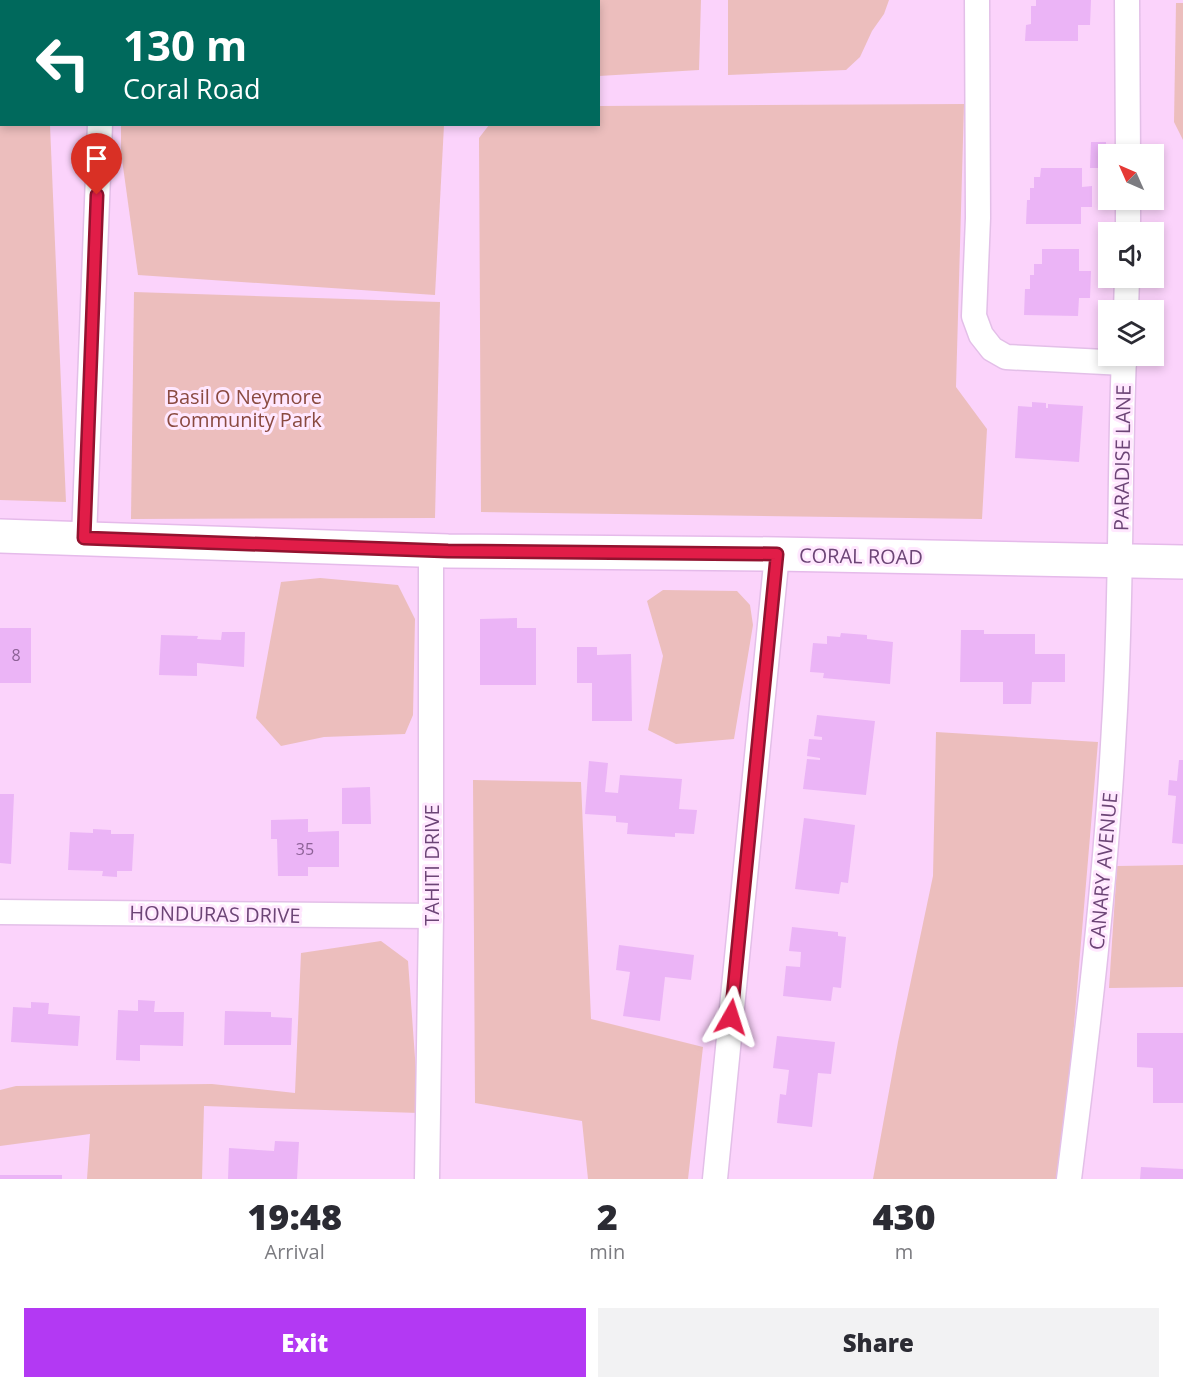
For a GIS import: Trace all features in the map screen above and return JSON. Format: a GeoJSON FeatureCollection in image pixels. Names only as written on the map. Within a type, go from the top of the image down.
{"type":"FeatureCollection","features":[{"type":"Feature","properties":{"kind":"street"},"geometry":{"type":"LineString","coordinates":[[977,0],[978,219],[974,316],[981,335],[992,349],[1006,357],[1098,359]]}},
{"type":"Feature","properties":{"kind":"street"},"geometry":{"type":"LineString","coordinates":[[1127,0],[1128,144]]}},
{"type":"Feature","properties":{"kind":"street"},"geometry":{"type":"LineString","coordinates":[[84,538],[100,126]]}},
{"type":"Feature","properties":{"kind":"street","name":"PARADISE LANE"},"geometry":{"type":"LineString","coordinates":[[1121,561],[1124,366]]}},
{"type":"Feature","properties":{"kind":"street","name":"CORAL ROAD"},"geometry":{"type":"LineString","coordinates":[[0,536],[431,551],[777,554],[1183,562]]}},
{"type":"Feature","properties":{"kind":"street","name":"TAHITI DRIVE"},"geometry":{"type":"LineString","coordinates":[[427,1179],[431,916],[431,551]]}},
{"type":"Feature","properties":{"kind":"street"},"geometry":{"type":"LineString","coordinates":[[715,1179],[777,554]]}},
{"type":"Feature","properties":{"kind":"street","name":"CANARY AVENUE"},"geometry":{"type":"LineString","coordinates":[[1070,1179],[1094,977],[1114,728],[1121,561]]}},
{"type":"Feature","properties":{"kind":"street","name":"HONDURAS DRIVE"},"geometry":{"type":"LineString","coordinates":[[0,912],[431,916]]}},
{"type":"Feature","properties":{"kind":"shaded area"},"geometry":{"type":"Polygon","coordinates":[[[600,0],[1183,0],[1183,1179],[0,1179],[0,126],[600,126],[600,0]]]}},
{"type":"Feature","properties":{"kind":"green space"},"geometry":{"type":"Polygon","coordinates":[[[600,0],[701,0],[699,70],[600,76],[600,0]]]}},
{"type":"Feature","properties":{"kind":"green space"},"geometry":{"type":"Polygon","coordinates":[[[728,0],[889,0],[884,14],[872,31],[860,57],[846,70],[728,75],[728,0]]]}},
{"type":"Feature","properties":{"kind":"green space"},"geometry":{"type":"Polygon","coordinates":[[[1176,3],[1183,3],[1183,140],[1174,122],[1176,3]]]}},
{"type":"Feature","properties":{"kind":"green space"},"geometry":{"type":"Polygon","coordinates":[[[964,104],[956,387],[987,429],[982,519],[481,512],[479,138],[488,126],[600,126],[600,106],[964,104]]]}},
{"type":"Feature","properties":{"kind":"green space"},"geometry":{"type":"Polygon","coordinates":[[[0,126],[50,126],[66,502],[0,500],[0,126]]]}},
{"type":"Feature","properties":{"kind":"green space"},"geometry":{"type":"Polygon","coordinates":[[[121,126],[444,126],[435,295],[138,275],[121,152],[121,126]]]}},
{"type":"Feature","properties":{"kind":"green space","name":"Basil O Neymore Community Park"},"geometry":{"type":"Polygon","coordinates":[[[134,292],[440,302],[435,518],[131,519],[134,292]]]}},
{"type":"Feature","properties":{"kind":"green space"},"geometry":{"type":"Polygon","coordinates":[[[320,578],[398,585],[415,619],[413,715],[405,734],[324,737],[281,746],[256,718],[281,582],[320,578]]]}},
{"type":"Feature","properties":{"kind":"green space"},"geometry":{"type":"Polygon","coordinates":[[[663,590],[737,591],[750,605],[753,625],[734,739],[676,744],[648,730],[663,656],[647,601],[663,590]]]}},
{"type":"Feature","properties":{"kind":"green space"},"geometry":{"type":"Polygon","coordinates":[[[936,732],[1098,742],[1061,1179],[873,1179],[898,1042],[933,876],[936,732]]]}},
{"type":"Feature","properties":{"kind":"green space"},"geometry":{"type":"Polygon","coordinates":[[[473,780],[581,782],[591,1019],[703,1047],[688,1179],[588,1179],[582,1121],[475,1103],[473,780]]]}},
{"type":"Feature","properties":{"kind":"green space"},"geometry":{"type":"Polygon","coordinates":[[[1183,865],[1183,987],[1109,988],[1117,866],[1183,865]]]}},
{"type":"Feature","properties":{"kind":"green space"},"geometry":{"type":"Polygon","coordinates":[[[381,941],[408,961],[419,1113],[204,1106],[202,1179],[87,1179],[90,1134],[0,1146],[0,1090],[16,1086],[212,1084],[295,1093],[301,953],[381,941]]]}},
{"type":"Feature","properties":{"kind":"building"},"geometry":{"type":"Polygon","coordinates":[[[1036,0],[1091,0],[1090,25],[1078,25],[1078,41],[1025,41],[1026,25],[1031,24],[1031,6],[1036,6],[1036,0]]]}},
{"type":"Feature","properties":{"kind":"building"},"geometry":{"type":"Polygon","coordinates":[[[1091,142],[1106,142],[1106,144],[1098,144],[1098,168],[1090,168],[1091,142]]]}},
{"type":"Feature","properties":{"kind":"building"},"geometry":{"type":"Polygon","coordinates":[[[1041,168],[1082,168],[1082,187],[1092,186],[1092,207],[1081,207],[1081,224],[1026,224],[1030,188],[1034,188],[1034,177],[1040,177],[1041,168]]]}},
{"type":"Feature","properties":{"kind":"building"},"geometry":{"type":"Polygon","coordinates":[[[1042,249],[1079,249],[1079,271],[1091,271],[1090,298],[1079,298],[1078,316],[1024,315],[1025,289],[1030,289],[1030,275],[1034,275],[1034,264],[1042,264],[1042,249]]]}},
{"type":"Feature","properties":{"kind":"building"},"geometry":{"type":"Polygon","coordinates":[[[1032,402],[1046,403],[1046,408],[1048,404],[1083,406],[1079,462],[1015,458],[1018,406],[1032,407],[1032,402]]]}},
{"type":"Feature","properties":{"kind":"building"},"geometry":{"type":"Polygon","coordinates":[[[517,618],[517,628],[536,628],[536,685],[480,685],[480,619],[517,618]]]}},
{"type":"Feature","properties":{"kind":"building"},"geometry":{"type":"Polygon","coordinates":[[[0,628],[31,628],[31,683],[0,683],[0,628]]]}},
{"type":"Feature","properties":{"kind":"building"},"geometry":{"type":"Polygon","coordinates":[[[961,630],[984,630],[984,634],[1035,634],[1035,654],[1065,654],[1065,682],[1032,682],[1031,704],[1003,704],[1003,682],[960,682],[961,630]]]}},
{"type":"Feature","properties":{"kind":"building"},"geometry":{"type":"Polygon","coordinates":[[[222,632],[245,632],[244,667],[197,663],[197,676],[159,675],[161,635],[198,636],[197,639],[221,640],[222,632]]]}},
{"type":"Feature","properties":{"kind":"building"},"geometry":{"type":"Polygon","coordinates":[[[841,633],[867,635],[867,639],[893,642],[890,684],[823,678],[824,673],[810,672],[813,643],[827,644],[827,636],[840,637],[841,633]]]}},
{"type":"Feature","properties":{"kind":"building"},"geometry":{"type":"Polygon","coordinates":[[[577,647],[597,647],[597,655],[631,654],[632,721],[592,721],[592,683],[577,683],[577,647]]]}},
{"type":"Feature","properties":{"kind":"building"},"geometry":{"type":"Polygon","coordinates":[[[817,715],[875,721],[866,795],[803,789],[807,759],[820,760],[820,758],[807,756],[809,739],[822,740],[822,737],[814,736],[817,715]]]}},
{"type":"Feature","properties":{"kind":"building"},"geometry":{"type":"Polygon","coordinates":[[[1179,760],[1183,760],[1183,844],[1172,843],[1176,796],[1168,795],[1169,780],[1177,781],[1179,760]]]}},
{"type":"Feature","properties":{"kind":"building"},"geometry":{"type":"Polygon","coordinates":[[[589,761],[608,763],[605,792],[618,793],[620,775],[682,779],[679,809],[697,810],[694,834],[675,833],[675,837],[627,834],[628,823],[616,822],[616,816],[585,814],[589,761]]]}},
{"type":"Feature","properties":{"kind":"building"},"geometry":{"type":"Polygon","coordinates":[[[370,787],[371,824],[342,824],[342,788],[370,787]]]}},
{"type":"Feature","properties":{"kind":"building"},"geometry":{"type":"Polygon","coordinates":[[[0,794],[14,794],[11,864],[0,863],[0,794]]]}},
{"type":"Feature","properties":{"kind":"building"},"geometry":{"type":"Polygon","coordinates":[[[804,818],[855,825],[848,883],[841,882],[839,894],[795,889],[804,818]]]}},
{"type":"Feature","properties":{"kind":"building"},"geometry":{"type":"Polygon","coordinates":[[[308,819],[308,832],[339,831],[339,867],[308,867],[308,876],[278,876],[277,839],[271,839],[271,820],[308,819]]]}},
{"type":"Feature","properties":{"kind":"building"},"geometry":{"type":"Polygon","coordinates":[[[93,829],[111,830],[111,834],[134,834],[132,871],[117,871],[117,877],[102,876],[103,871],[68,870],[70,832],[93,833],[93,829]]]}},
{"type":"Feature","properties":{"kind":"building"},"geometry":{"type":"Polygon","coordinates":[[[792,927],[838,932],[838,936],[846,937],[841,988],[833,987],[831,1001],[783,996],[786,966],[800,967],[801,952],[789,951],[792,927]]]}},
{"type":"Feature","properties":{"kind":"building"},"geometry":{"type":"Polygon","coordinates":[[[619,945],[694,955],[691,980],[665,977],[660,1021],[623,1016],[630,972],[616,970],[619,945]]]}},
{"type":"Feature","properties":{"kind":"building"},"geometry":{"type":"Polygon","coordinates":[[[138,1000],[155,1001],[154,1012],[184,1012],[183,1046],[140,1045],[140,1061],[116,1060],[118,1010],[138,1011],[138,1000]]]}},
{"type":"Feature","properties":{"kind":"building"},"geometry":{"type":"Polygon","coordinates":[[[31,1002],[49,1003],[48,1014],[80,1016],[78,1046],[11,1042],[13,1007],[31,1008],[31,1002]]]}},
{"type":"Feature","properties":{"kind":"building"},"geometry":{"type":"Polygon","coordinates":[[[225,1011],[271,1012],[271,1017],[292,1018],[291,1045],[224,1045],[225,1011]]]}},
{"type":"Feature","properties":{"kind":"building"},"geometry":{"type":"Polygon","coordinates":[[[1137,1033],[1183,1033],[1183,1103],[1153,1103],[1153,1068],[1137,1067],[1137,1033]]]}},
{"type":"Feature","properties":{"kind":"building"},"geometry":{"type":"Polygon","coordinates":[[[777,1036],[835,1042],[831,1074],[818,1073],[812,1127],[777,1123],[780,1094],[786,1095],[789,1070],[773,1068],[777,1036]]]}},
{"type":"Feature","properties":{"kind":"building"},"geometry":{"type":"Polygon","coordinates":[[[275,1141],[299,1142],[297,1179],[228,1179],[229,1148],[274,1151],[275,1141]]]}},
{"type":"Feature","properties":{"kind":"building"},"geometry":{"type":"Polygon","coordinates":[[[1141,1167],[1183,1169],[1183,1179],[1140,1179],[1141,1167]]]}},
{"type":"Feature","properties":{"kind":"building"},"geometry":{"type":"Polygon","coordinates":[[[0,1175],[62,1175],[62,1179],[0,1179],[0,1175]]]}},
{"type":"Feature","properties":{"kind":"route"},"geometry":{"type":"LineString","coordinates":[[97,195],[84,538],[448,551],[777,554],[731,1017]]}}]}
